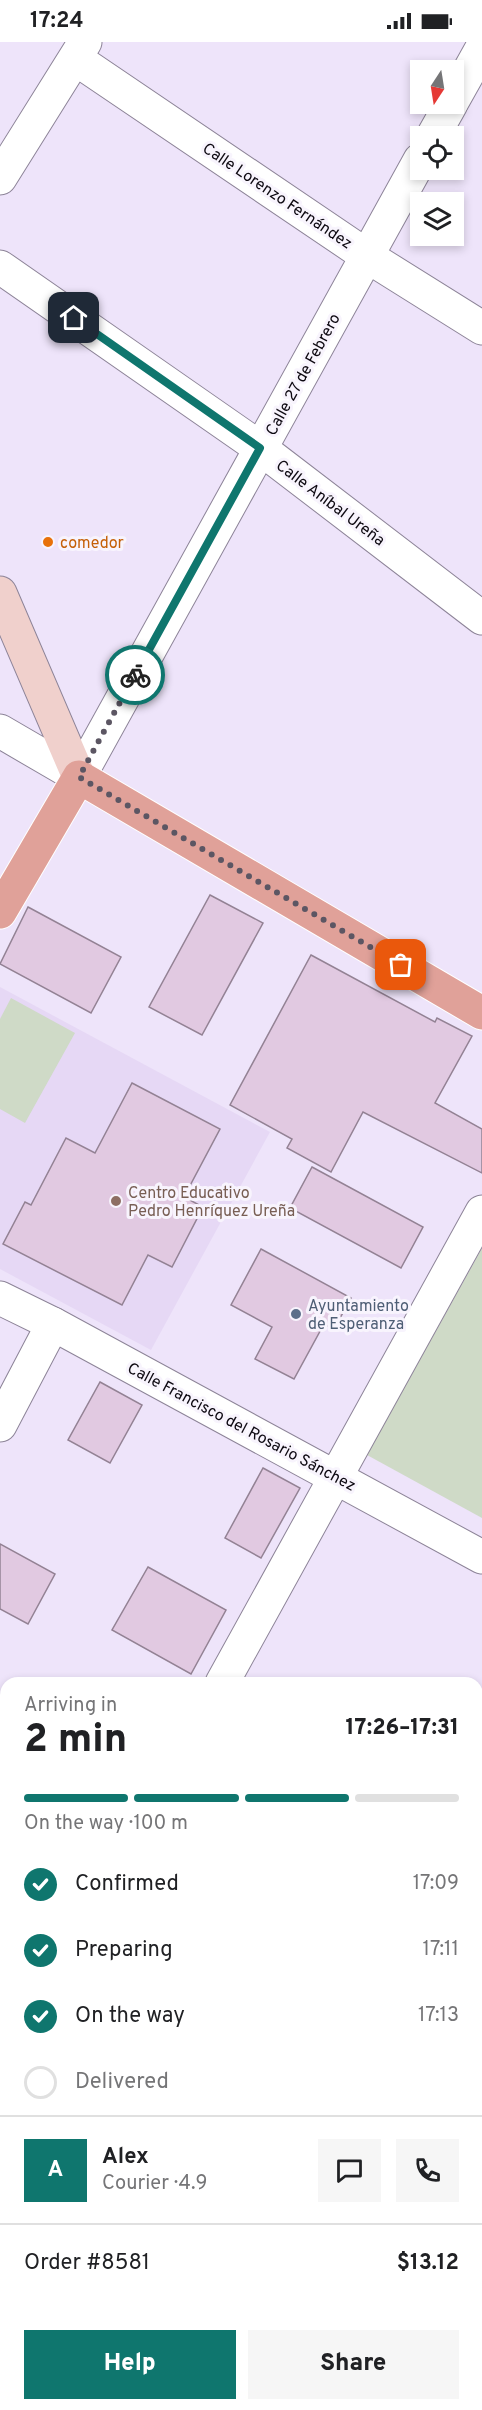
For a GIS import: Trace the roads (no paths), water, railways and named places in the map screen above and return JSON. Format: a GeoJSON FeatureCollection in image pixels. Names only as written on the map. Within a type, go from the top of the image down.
{"type":"FeatureCollection","features":[{"type":"Feature","properties":{"kind":"main road"},"geometry":{"type":"LineString","coordinates":[[0,593],[79,777],[482,1012]]}},
{"type":"Feature","properties":{"kind":"main road"},"geometry":{"type":"LineString","coordinates":[[0,912],[79,777]]}},
{"type":"Feature","properties":{"kind":"street"},"geometry":{"type":"LineString","coordinates":[[464,80],[482,48]]}},
{"type":"Feature","properties":{"kind":"street"},"geometry":{"type":"LineString","coordinates":[[0,178],[80,50]]}},
{"type":"Feature","properties":{"kind":"street","name":"Calle Lorenzo Fernández"},"geometry":{"type":"LineString","coordinates":[[80,50],[367,256],[482,328]]}},
{"type":"Feature","properties":{"kind":"street","name":"Calle 27 de Febrero"},"geometry":{"type":"LineString","coordinates":[[79,777],[410,178]]}},
{"type":"Feature","properties":{"kind":"street","name":"Calle Aníbal Ureña"},"geometry":{"type":"LineString","coordinates":[[0,267],[260,448],[482,618]]}},
{"type":"Feature","properties":{"kind":"street"},"geometry":{"type":"LineString","coordinates":[[0,731],[79,777]]}},
{"type":"Feature","properties":{"kind":"street"},"geometry":{"type":"LineString","coordinates":[[225,1677],[482,1212]]}},
{"type":"Feature","properties":{"kind":"street","name":"Calle Francisco del Rosario Sánchez"},"geometry":{"type":"LineString","coordinates":[[0,1298],[53,1324],[482,1557]]}},
{"type":"Feature","properties":{"kind":"street"},"geometry":{"type":"LineString","coordinates":[[0,1425],[53,1324]]}},
{"type":"Feature","properties":{"kind":"place","name":"comedor"},"geometry":{"type":"Point","coordinates":[48,542]}},
{"type":"Feature","properties":{"kind":"place","name":"Centro Educativo Pedro Henríquez Ureña"},"geometry":{"type":"Point","coordinates":[116,1201]}},
{"type":"Feature","properties":{"kind":"place","name":"Ayuntamiento de Esperanza"},"geometry":{"type":"Point","coordinates":[296,1314]}}]}
